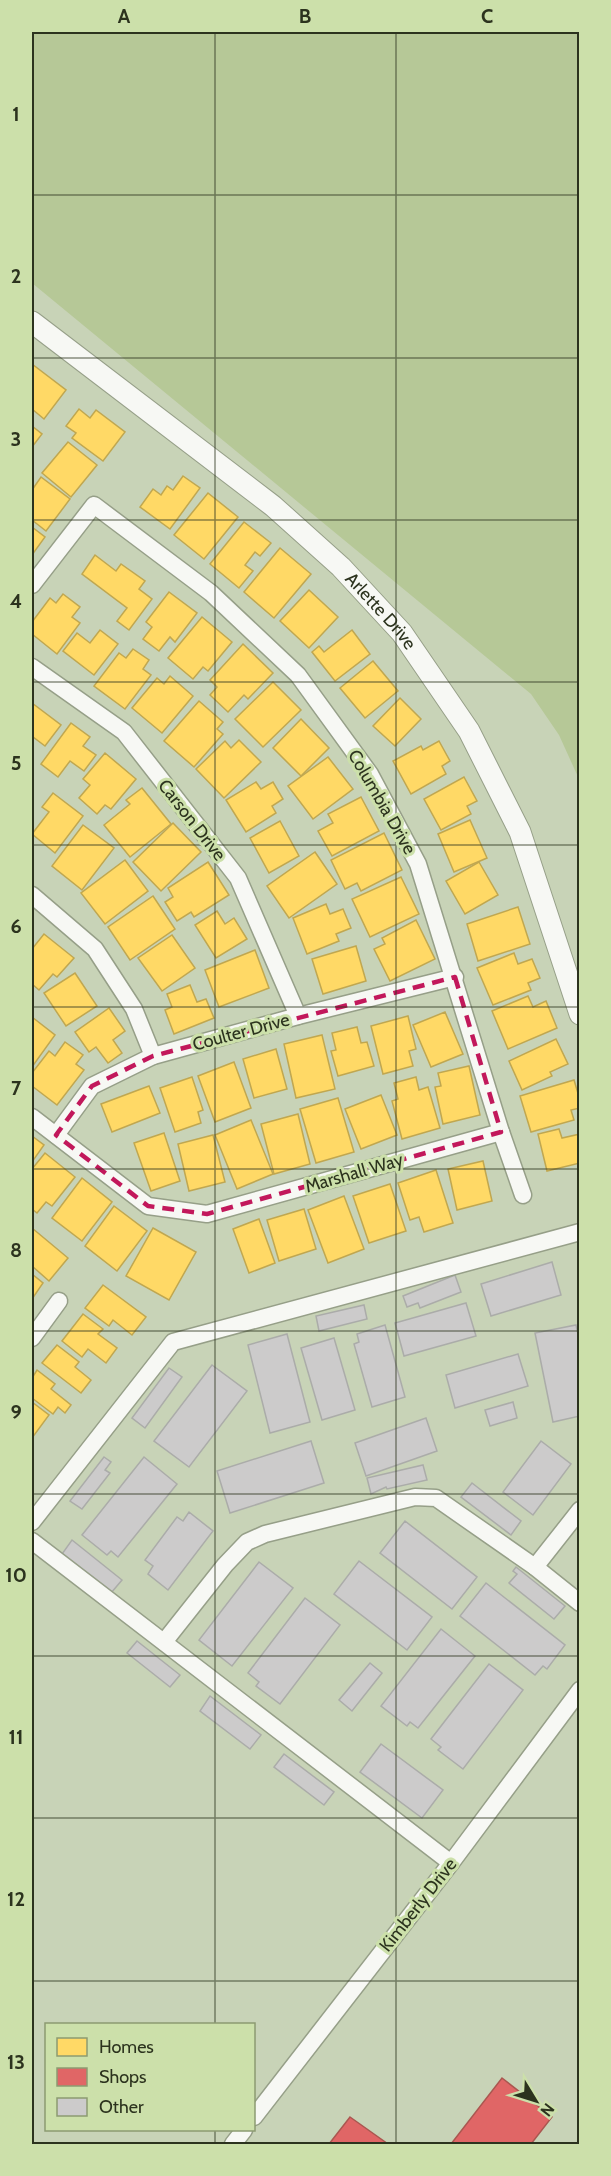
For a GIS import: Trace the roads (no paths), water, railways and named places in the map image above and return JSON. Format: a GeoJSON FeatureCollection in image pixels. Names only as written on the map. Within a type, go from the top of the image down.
{"type":"FeatureCollection","features":[{"type":"Feature","properties":{"kind":"street","name":"Arlette Drive"},"geometry":{"type":"LineString","coordinates":[[32,322],[273,506],[341,567],[402,633],[469,731],[520,832],[579,1014]]}},
{"type":"Feature","properties":{"kind":"street","name":"Columbia Drive"},"geometry":{"type":"LineString","coordinates":[[32,585],[94,505],[211,593],[298,675],[370,774],[418,864],[455,977],[501,1132],[523,1195]]}},
{"type":"Feature","properties":{"kind":"street","name":"Carson Drive"},"geometry":{"type":"LineString","coordinates":[[32,667],[124,732],[238,878],[298,1016]]}},
{"type":"Feature","properties":{"kind":"street"},"geometry":{"type":"LineString","coordinates":[[32,895],[95,949],[134,1009],[153,1056]]}},
{"type":"Feature","properties":{"kind":"street","name":"Coulter Drive"},"geometry":{"type":"LineString","coordinates":[[56,1135],[92,1086],[153,1056],[298,1016],[455,977]]}},
{"type":"Feature","properties":{"kind":"street"},"geometry":{"type":"LineString","coordinates":[[32,1117],[56,1135]]}},
{"type":"Feature","properties":{"kind":"street","name":"Marshall Way"},"geometry":{"type":"LineString","coordinates":[[56,1135],[148,1206],[207,1214],[501,1132]]}},
{"type":"Feature","properties":{"kind":"street"},"geometry":{"type":"LineString","coordinates":[[32,1522],[173,1342],[579,1232]]}},
{"type":"Feature","properties":{"kind":"street"},"geometry":{"type":"LineString","coordinates":[[32,1338],[59,1301]]}},
{"type":"Feature","properties":{"kind":"street"},"geometry":{"type":"LineString","coordinates":[[164,1642],[225,1565],[247,1542],[265,1534],[415,1497],[436,1498],[535,1567],[579,1603]]}},
{"type":"Feature","properties":{"kind":"street"},"geometry":{"type":"LineString","coordinates":[[535,1567],[579,1510]]}},
{"type":"Feature","properties":{"kind":"street"},"geometry":{"type":"LineString","coordinates":[[32,1541],[451,1863]]}},
{"type":"Feature","properties":{"kind":"street","name":"Kimberly Drive"},"geometry":{"type":"LineString","coordinates":[[255,2116],[451,1863],[579,1690]]}},
{"type":"Feature","properties":{"kind":"street"},"geometry":{"type":"LineString","coordinates":[[233,2145],[243,2131]]}}]}
